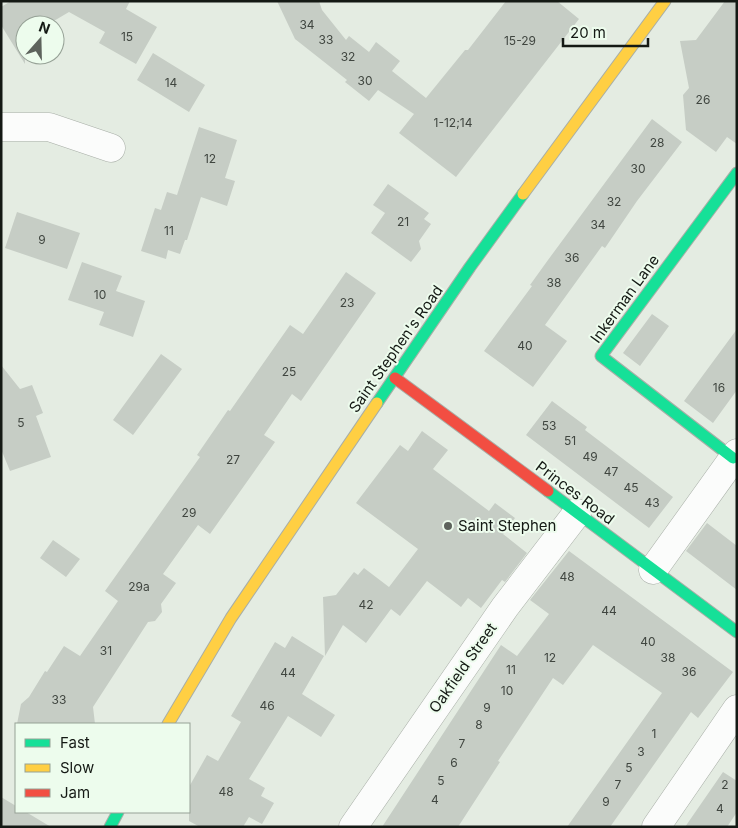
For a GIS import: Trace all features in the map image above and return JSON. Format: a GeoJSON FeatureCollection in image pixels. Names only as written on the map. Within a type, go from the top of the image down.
{"type":"FeatureCollection","features":[{"type":"Feature","properties":{"kind":"street","name":"Saint Stephen's Road"},"geometry":{"type":"LineString","coordinates":[[169,723],[230,618],[470,268],[665,1]]}},
{"type":"Feature","properties":{"kind":"street"},"geometry":{"type":"LineString","coordinates":[[1,127],[49,127],[111,148]]}},
{"type":"Feature","properties":{"kind":"street","name":"Inkerman Lane"},"geometry":{"type":"LineString","coordinates":[[735,455],[601,356],[737,174]]}},
{"type":"Feature","properties":{"kind":"street","name":"Princes Road"},"geometry":{"type":"LineString","coordinates":[[395,378],[737,632]]}},
{"type":"Feature","properties":{"kind":"street"},"geometry":{"type":"LineString","coordinates":[[653,570],[735,455]]}},
{"type":"Feature","properties":{"kind":"street","name":"Oakfield Street"},"geometry":{"type":"LineString","coordinates":[[354,827],[505,607],[577,513]]}},
{"type":"Feature","properties":{"kind":"street"},"geometry":{"type":"LineString","coordinates":[[656,827],[737,709]]}},
{"type":"Feature","properties":{"kind":"street"},"geometry":{"type":"LineString","coordinates":[[110,827],[117,813]]}},
{"type":"Feature","properties":{"kind":"building"},"geometry":{"type":"Polygon","coordinates":[[[11,1],[130,1],[126,9],[157,27],[136,64],[99,43],[105,32],[69,12],[64,15],[15,15],[15,48],[1,25],[1,7],[11,1]]]}},
{"type":"Feature","properties":{"kind":"building"},"geometry":{"type":"Polygon","coordinates":[[[277,1],[319,1],[322,10],[346,40],[349,36],[369,52],[376,42],[400,61],[392,71],[426,98],[465,50],[468,50],[506,1],[557,1],[579,19],[456,177],[399,133],[414,114],[378,90],[369,101],[345,82],[347,80],[295,39],[277,1]]]}},
{"type":"Feature","properties":{"kind":"building"},"geometry":{"type":"Polygon","coordinates":[[[725,1],[737,1],[737,144],[727,137],[716,152],[686,130],[683,95],[689,88],[680,41],[696,40],[725,1]]]}},
{"type":"Feature","properties":{"kind":"building"},"geometry":{"type":"Polygon","coordinates":[[[153,53],[205,85],[189,112],[137,80],[153,53]]]}},
{"type":"Feature","properties":{"kind":"building"},"geometry":{"type":"Polygon","coordinates":[[[652,119],[682,142],[637,201],[605,248],[602,246],[545,325],[567,341],[533,387],[484,351],[532,286],[530,285],[548,260],[652,119]]]}},
{"type":"Feature","properties":{"kind":"building"},"geometry":{"type":"Polygon","coordinates":[[[199,127],[237,140],[225,178],[235,181],[227,206],[201,197],[187,240],[185,240],[180,254],[168,250],[166,259],[141,251],[155,208],[161,210],[167,192],[177,195],[199,127]]]}},
{"type":"Feature","properties":{"kind":"building"},"geometry":{"type":"Polygon","coordinates":[[[388,184],[429,213],[424,219],[431,224],[419,241],[421,249],[411,262],[371,233],[385,213],[373,205],[388,184]]]}},
{"type":"Feature","properties":{"kind":"building"},"geometry":{"type":"Polygon","coordinates":[[[17,212],[80,233],[67,269],[5,248],[17,212]]]}},
{"type":"Feature","properties":{"kind":"building"},"geometry":{"type":"Polygon","coordinates":[[[82,262],[122,276],[116,291],[145,301],[133,337],[99,325],[104,312],[68,300],[82,262]]]}},
{"type":"Feature","properties":{"kind":"building"},"geometry":{"type":"Polygon","coordinates":[[[346,272],[376,293],[301,401],[292,394],[264,435],[275,442],[210,534],[198,525],[163,574],[176,583],[161,604],[162,612],[155,621],[148,622],[93,707],[95,723],[17,723],[21,704],[29,697],[45,671],[47,672],[64,646],[80,656],[118,601],[105,591],[200,457],[197,455],[228,410],[230,411],[290,325],[303,334],[346,272]]]}},
{"type":"Feature","properties":{"kind":"building"},"geometry":{"type":"Polygon","coordinates":[[[652,314],[669,326],[640,366],[623,353],[652,314]]]}},
{"type":"Feature","properties":{"kind":"building"},"geometry":{"type":"Polygon","coordinates":[[[737,329],[737,390],[713,423],[684,401],[737,329]]]}},
{"type":"Feature","properties":{"kind":"building"},"geometry":{"type":"Polygon","coordinates":[[[161,354],[182,369],[133,435],[113,420],[161,354]]]}},
{"type":"Feature","properties":{"kind":"building"},"geometry":{"type":"Polygon","coordinates":[[[1,365],[20,389],[32,385],[43,413],[36,416],[51,457],[10,471],[1,449],[1,365]]]}},
{"type":"Feature","properties":{"kind":"building"},"geometry":{"type":"Polygon","coordinates":[[[552,401],[587,427],[585,430],[673,497],[649,528],[526,435],[552,401]]]}},
{"type":"Feature","properties":{"kind":"building","name":"Saint Stephen"},"geometry":{"type":"Polygon","coordinates":[[[422,431],[448,450],[433,469],[489,511],[495,503],[515,518],[503,534],[527,553],[505,582],[502,580],[481,608],[468,598],[461,607],[427,581],[400,616],[391,609],[366,643],[343,625],[325,656],[323,597],[336,595],[354,572],[358,575],[364,568],[389,587],[418,549],[356,503],[400,445],[408,451],[422,431]]]}},
{"type":"Feature","properties":{"kind":"building"},"geometry":{"type":"Polygon","coordinates":[[[707,523],[737,546],[737,590],[686,551],[707,523]]]}},
{"type":"Feature","properties":{"kind":"building"},"geometry":{"type":"Polygon","coordinates":[[[53,540],[80,559],[66,577],[40,558],[53,540]]]}},
{"type":"Feature","properties":{"kind":"building"},"geometry":{"type":"Polygon","coordinates":[[[569,551],[733,672],[698,718],[691,712],[610,827],[567,827],[662,693],[593,645],[563,685],[553,678],[498,761],[500,762],[458,827],[382,827],[501,645],[517,656],[549,614],[530,600],[569,551]]]}},
{"type":"Feature","properties":{"kind":"building"},"geometry":{"type":"Polygon","coordinates":[[[292,636],[324,656],[302,694],[335,715],[321,737],[288,716],[249,779],[265,788],[261,796],[274,803],[262,824],[249,817],[243,827],[200,827],[189,821],[190,785],[207,755],[218,761],[241,722],[231,716],[275,642],[285,648],[292,636]]]}},
{"type":"Feature","properties":{"kind":"building"},"geometry":{"type":"Polygon","coordinates":[[[723,772],[737,781],[737,812],[727,827],[685,827],[723,772]]]}},
{"type":"Feature","properties":{"kind":"building"},"geometry":{"type":"Polygon","coordinates":[[[1,797],[15,805],[15,813],[28,813],[51,827],[1,827],[1,797]]]}},
{"type":"Feature","properties":{"kind":"traffic: fast"},"geometry":{"type":"LineString","coordinates":[[733,458],[601,356],[737,173]]}},
{"type":"Feature","properties":{"kind":"traffic: fast"},"geometry":{"type":"LineString","coordinates":[[377,403],[470,267],[523,194]]}},
{"type":"Feature","properties":{"kind":"traffic: fast"},"geometry":{"type":"LineString","coordinates":[[548,491],[737,632]]}},
{"type":"Feature","properties":{"kind":"traffic: fast"},"geometry":{"type":"LineString","coordinates":[[110,827],[117,813]]}},
{"type":"Feature","properties":{"kind":"traffic: slow"},"geometry":{"type":"LineString","coordinates":[[523,194],[665,1]]}},
{"type":"Feature","properties":{"kind":"traffic: slow"},"geometry":{"type":"LineString","coordinates":[[169,723],[231,618],[377,403]]}},
{"type":"Feature","properties":{"kind":"traffic: jam"},"geometry":{"type":"LineString","coordinates":[[395,378],[548,491]]}},
{"type":"Feature","properties":{"kind":"place","name":"Saint Stephen"},"geometry":{"type":"Point","coordinates":[448,526]}}]}
